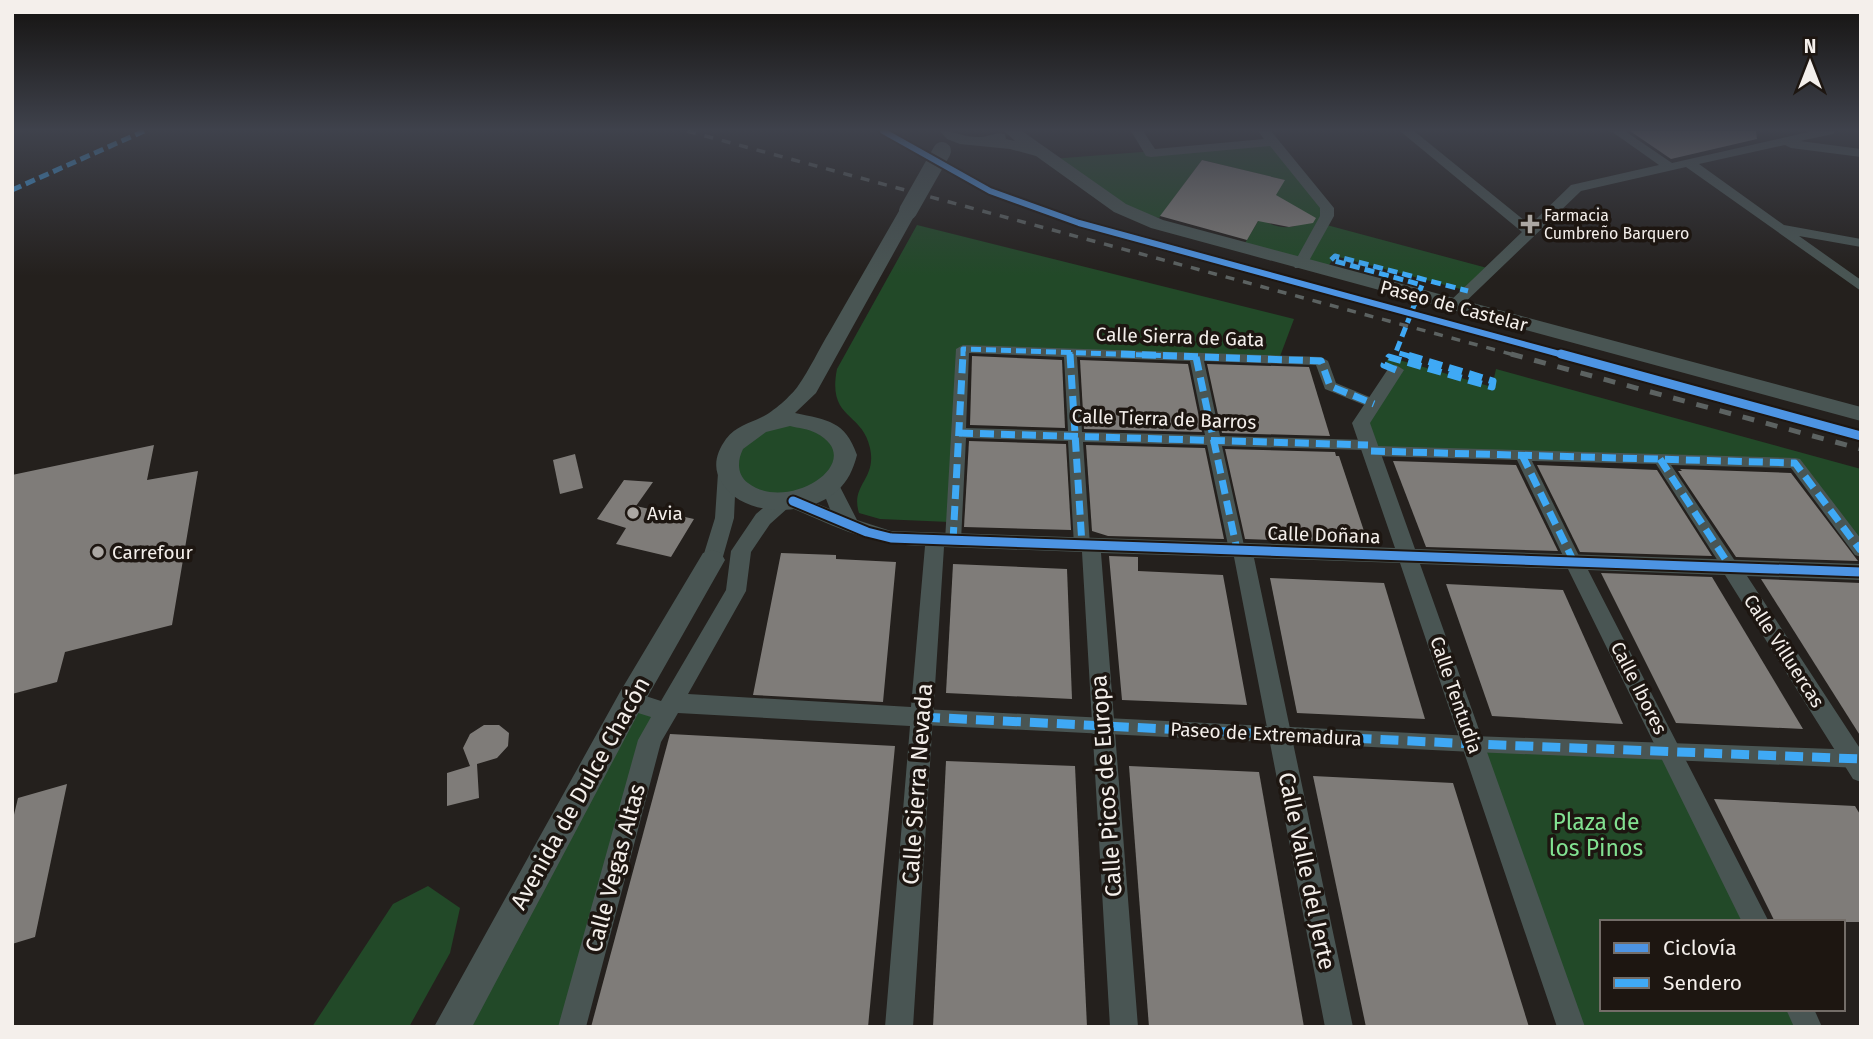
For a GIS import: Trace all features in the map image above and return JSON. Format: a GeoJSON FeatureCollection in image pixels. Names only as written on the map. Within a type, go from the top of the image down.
{"type":"FeatureCollection","features":[{"type":"Feature","properties":{"kind":"street"},"geometry":{"type":"LineString","coordinates":[[772,421],[790,419],[824,426],[836,434],[844,444],[847,457],[844,470],[821,492],[784,501],[747,495],[734,485],[727,473],[726,461],[731,448],[741,436],[772,421],[806,393],[926,179]]}},
{"type":"Feature","properties":{"kind":"street","name":"Paseo de Castelar"},"geometry":{"type":"LineString","coordinates":[[1078,179],[1120,208],[1157,224],[1300,265],[1861,414]]}},
{"type":"Feature","properties":{"kind":"street"},"geometry":{"type":"LineString","coordinates":[[1300,265],[1327,216],[1327,208],[1322,199],[1305,179]]}},
{"type":"Feature","properties":{"kind":"street"},"geometry":{"type":"LineString","coordinates":[[1466,179],[1530,232]]}},
{"type":"Feature","properties":{"kind":"street"},"geometry":{"type":"LineString","coordinates":[[1453,306],[1576,188],[1612,179]]}},
{"type":"Feature","properties":{"kind":"street"},"geometry":{"type":"LineString","coordinates":[[1712,179],[1861,286]]}},
{"type":"Feature","properties":{"kind":"street"},"geometry":{"type":"LineString","coordinates":[[1780,228],[1861,243]]}},
{"type":"Feature","properties":{"kind":"street"},"geometry":{"type":"LineString","coordinates":[[944,541],[959,433],[963,349]]}},
{"type":"Feature","properties":{"kind":"street","name":"Calle Sierra de Gata"},"geometry":{"type":"LineString","coordinates":[[963,349],[1321,361],[1330,386],[1374,404]]}},
{"type":"Feature","properties":{"kind":"street"},"geometry":{"type":"LineString","coordinates":[[1070,352],[1075,436],[1087,546]]}},
{"type":"Feature","properties":{"kind":"street"},"geometry":{"type":"LineString","coordinates":[[1196,357],[1240,550]]}},
{"type":"Feature","properties":{"kind":"street","name":"Calle Tentudia"},"geometry":{"type":"LineString","coordinates":[[1396,370],[1361,423],[1571,1027]]}},
{"type":"Feature","properties":{"kind":"street"},"geometry":{"type":"LineString","coordinates":[[817,372],[814,393],[824,426]]}},
{"type":"Feature","properties":{"kind":"street","name":"Calle Tierra de Barros"},"geometry":{"type":"LineString","coordinates":[[959,433],[1214,440],[1522,455],[1795,463],[1861,551]]}},
{"type":"Feature","properties":{"kind":"street","name":"Calle Ibores"},"geometry":{"type":"LineString","coordinates":[[1522,455],[1755,920]]}},
{"type":"Feature","properties":{"kind":"street","name":"Calle Villuercas"},"geometry":{"type":"LineString","coordinates":[[1660,459],[1858,763]]}},
{"type":"Feature","properties":{"kind":"street","name":"Avenida de Dulce Chacón"},"geometry":{"type":"LineString","coordinates":[[712,560],[724,530],[729,501],[727,473]]}},
{"type":"Feature","properties":{"kind":"street"},"geometry":{"type":"LineString","coordinates":[[830,485],[842,514],[850,525]]}},
{"type":"Feature","properties":{"kind":"street","name":"Avenida de Dulce Chacón"},"geometry":{"type":"LineString","coordinates":[[452,1027],[630,701],[712,560],[732,533],[756,511],[784,501]]}},
{"type":"Feature","properties":{"kind":"street","name":"Calle Doñana"},"geometry":{"type":"LineString","coordinates":[[784,501],[891,538],[1861,572]]}},
{"type":"Feature","properties":{"kind":"street","name":"Calle Vegas Altas"},"geometry":{"type":"LineString","coordinates":[[572,1027],[650,740],[736,590],[741,551],[763,519],[784,501]]}},
{"type":"Feature","properties":{"kind":"street","name":"Calle Sierra Nevada"},"geometry":{"type":"LineString","coordinates":[[899,1027],[922,717],[944,541]]}},
{"type":"Feature","properties":{"kind":"street","name":"Calle Picos de Europa"},"geometry":{"type":"LineString","coordinates":[[1087,546],[1124,1027]]}},
{"type":"Feature","properties":{"kind":"street","name":"Calle Valle del Jerte"},"geometry":{"type":"LineString","coordinates":[[1240,550],[1339,1027]]}},
{"type":"Feature","properties":{"kind":"street"},"geometry":{"type":"LineString","coordinates":[[630,701],[669,707]]}},
{"type":"Feature","properties":{"kind":"street","name":"Paseo de Extremadura"},"geometry":{"type":"LineString","coordinates":[[669,707],[1672,752],[1858,763]]}},
{"type":"Feature","properties":{"kind":"street"},"geometry":{"type":"LineString","coordinates":[[1801,1011],[1808,1027]]}},
{"type":"Feature","properties":{"kind":"green space"},"geometry":{"type":"Polygon","coordinates":[[[1080,179],[1188,179],[1159,218],[1120,208],[1080,179]]]}},
{"type":"Feature","properties":{"kind":"green space"},"geometry":{"type":"Polygon","coordinates":[[[1282,179],[1305,179],[1322,199],[1323,224],[1491,269],[1468,291],[1335,256],[1325,271],[1242,248],[1260,218],[1284,227],[1296,226],[1307,219],[1292,205],[1271,203],[1284,180],[1282,179]]]}},
{"type":"Feature","properties":{"kind":"green space"},"geometry":{"type":"Polygon","coordinates":[[[917,225],[1294,319],[1279,359],[964,349],[950,522],[880,519],[859,513],[858,495],[870,468],[870,448],[866,436],[841,407],[837,398],[837,369],[917,225]]]}},
{"type":"Feature","properties":{"kind":"green space"},"geometry":{"type":"Polygon","coordinates":[[[1389,357],[1492,387],[1496,369],[1861,469],[1861,551],[1795,463],[1371,451],[1361,423],[1396,370],[1384,365],[1389,357]]]}},
{"type":"Feature","properties":{"kind":"green space"},"geometry":{"type":"Polygon","coordinates":[[[774,425],[807,425],[839,449],[835,472],[793,496],[757,493],[735,475],[736,451],[774,425]]]}},
{"type":"Feature","properties":{"kind":"green space"},"geometry":{"type":"Polygon","coordinates":[[[630,701],[666,712],[572,1027],[452,1027],[630,701]]]}},
{"type":"Feature","properties":{"kind":"green space","name":"Plaza de los Pinos"},"geometry":{"type":"Polygon","coordinates":[[[1473,744],[1672,752],[1755,920],[1600,920],[1600,1011],[1801,1011],[1808,1027],[1571,1027],[1473,744]]]}},
{"type":"Feature","properties":{"kind":"green space"},"geometry":{"type":"Polygon","coordinates":[[[428,886],[460,908],[450,953],[409,1027],[312,1027],[393,904],[428,886]]]}},
{"type":"Feature","properties":{"kind":"building"},"geometry":{"type":"Polygon","coordinates":[[[1187,179],[1283,179],[1285,180],[1276,195],[1316,218],[1313,223],[1289,227],[1258,221],[1247,240],[1160,216],[1187,179]]]}},
{"type":"Feature","properties":{"kind":"building"},"geometry":{"type":"Polygon","coordinates":[[[972,356],[1062,360],[1065,428],[970,425],[972,356]]]}},
{"type":"Feature","properties":{"kind":"building"},"geometry":{"type":"Polygon","coordinates":[[[1080,360],[1188,364],[1202,432],[1084,429],[1080,360]]]}},
{"type":"Feature","properties":{"kind":"building"},"geometry":{"type":"Polygon","coordinates":[[[1207,364],[1309,367],[1330,436],[1222,433],[1207,364]]]}},
{"type":"Feature","properties":{"kind":"building"},"geometry":{"type":"Polygon","coordinates":[[[969,441],[1066,444],[1071,530],[964,527],[969,441]]]}},
{"type":"Feature","properties":{"kind":"building","name":"Carrefour"},"geometry":{"type":"Polygon","coordinates":[[[154,445],[147,480],[198,471],[172,625],[65,652],[57,682],[12,694],[12,475],[154,445]]]}},
{"type":"Feature","properties":{"kind":"building"},"geometry":{"type":"Polygon","coordinates":[[[1086,445],[1205,448],[1224,539],[1108,536],[1092,531],[1086,445]]]}},
{"type":"Feature","properties":{"kind":"building"},"geometry":{"type":"Polygon","coordinates":[[[1225,449],[1335,452],[1336,456],[1339,456],[1368,543],[1245,539],[1225,449]]]}},
{"type":"Feature","properties":{"kind":"building"},"geometry":{"type":"Polygon","coordinates":[[[575,454],[583,488],[560,494],[553,460],[575,454]]]}},
{"type":"Feature","properties":{"kind":"building"},"geometry":{"type":"Polygon","coordinates":[[[1393,461],[1516,465],[1558,551],[1426,547],[1393,461]]]}},
{"type":"Feature","properties":{"kind":"building"},"geometry":{"type":"Polygon","coordinates":[[[1537,465],[1657,470],[1712,556],[1580,552],[1537,465]]]}},
{"type":"Feature","properties":{"kind":"building"},"geometry":{"type":"Polygon","coordinates":[[[1680,469],[1791,473],[1858,561],[1736,557],[1678,471],[1682,471],[1680,469]]]}},
{"type":"Feature","properties":{"kind":"building","name":"Avia"},"geometry":{"type":"Polygon","coordinates":[[[624,480],[653,482],[636,506],[694,519],[671,557],[616,544],[626,528],[597,519],[624,480]]]}},
{"type":"Feature","properties":{"kind":"building"},"geometry":{"type":"Polygon","coordinates":[[[781,553],[836,555],[836,559],[896,562],[883,702],[753,695],[781,553]]]}},
{"type":"Feature","properties":{"kind":"building"},"geometry":{"type":"Polygon","coordinates":[[[1109,556],[1138,557],[1138,571],[1223,575],[1247,705],[1122,700],[1109,556]]]}},
{"type":"Feature","properties":{"kind":"building"},"geometry":{"type":"Polygon","coordinates":[[[953,564],[1067,569],[1072,699],[946,693],[953,564]]]}},
{"type":"Feature","properties":{"kind":"building"},"geometry":{"type":"Polygon","coordinates":[[[1601,573],[1712,577],[1803,729],[1676,723],[1601,573]]]}},
{"type":"Feature","properties":{"kind":"building"},"geometry":{"type":"Polygon","coordinates":[[[1270,578],[1384,583],[1425,719],[1297,713],[1270,578]]]}},
{"type":"Feature","properties":{"kind":"building"},"geometry":{"type":"Polygon","coordinates":[[[1761,579],[1861,583],[1861,737],[1761,579]]]}},
{"type":"Feature","properties":{"kind":"building"},"geometry":{"type":"Polygon","coordinates":[[[1446,584],[1563,590],[1623,724],[1492,716],[1446,584]]]}},
{"type":"Feature","properties":{"kind":"building"},"geometry":{"type":"Polygon","coordinates":[[[484,725],[499,725],[509,733],[508,746],[497,758],[477,764],[479,798],[447,806],[447,773],[470,766],[463,748],[470,734],[484,725]]]}},
{"type":"Feature","properties":{"kind":"building"},"geometry":{"type":"Polygon","coordinates":[[[670,734],[895,746],[868,1027],[591,1027],[670,734]]]}},
{"type":"Feature","properties":{"kind":"building"},"geometry":{"type":"Polygon","coordinates":[[[946,761],[1075,766],[1087,1027],[933,1027],[946,761]]]}},
{"type":"Feature","properties":{"kind":"building"},"geometry":{"type":"Polygon","coordinates":[[[1129,766],[1259,772],[1304,1027],[1149,1027],[1129,766]]]}},
{"type":"Feature","properties":{"kind":"building"},"geometry":{"type":"Polygon","coordinates":[[[1313,776],[1453,783],[1529,1027],[1366,1027],[1313,776]]]}},
{"type":"Feature","properties":{"kind":"building"},"geometry":{"type":"Polygon","coordinates":[[[67,784],[35,937],[12,944],[12,823],[18,798],[67,784]]]}},
{"type":"Feature","properties":{"kind":"building"},"geometry":{"type":"Polygon","coordinates":[[[1714,799],[1855,806],[1861,816],[1861,922],[1774,920],[1714,799]]]}},
{"type":"Feature","properties":{"kind":"railway"},"geometry":{"type":"LineString","coordinates":[[866,179],[1518,356]]}},
{"type":"Feature","properties":{"kind":"railway"},"geometry":{"type":"LineString","coordinates":[[1511,354],[1861,449]]}},
{"type":"Feature","properties":{"kind":"marked path"},"geometry":{"type":"LineString","coordinates":[[12,190],[36,179]]}},
{"type":"Feature","properties":{"kind":"marked path"},"geometry":{"type":"LineString","coordinates":[[1396,370],[1384,365],[1389,357],[1492,387],[1493,381],[1396,352],[1422,285],[1331,260],[1335,256],[1468,291]]}},
{"type":"Feature","properties":{"kind":"marked path"},"geometry":{"type":"LineString","coordinates":[[953,541],[963,349],[1321,361],[1330,386],[1374,404]]}},
{"type":"Feature","properties":{"kind":"marked path"},"geometry":{"type":"LineString","coordinates":[[1070,352],[1082,545]]}},
{"type":"Feature","properties":{"kind":"marked path"},"geometry":{"type":"LineString","coordinates":[[1196,357],[1237,550]]}},
{"type":"Feature","properties":{"kind":"marked path"},"geometry":{"type":"LineString","coordinates":[[959,433],[1368,445]]}},
{"type":"Feature","properties":{"kind":"marked path"},"geometry":{"type":"LineString","coordinates":[[1371,451],[1795,463],[1861,551]]}},
{"type":"Feature","properties":{"kind":"marked path"},"geometry":{"type":"LineString","coordinates":[[1522,455],[1575,564]]}},
{"type":"Feature","properties":{"kind":"marked path"},"geometry":{"type":"LineString","coordinates":[[1660,459],[1731,568]]}},
{"type":"Feature","properties":{"kind":"marked path"},"geometry":{"type":"LineString","coordinates":[[922,717],[1473,744],[1861,759]]}},
{"type":"Feature","properties":{"kind":"cycle path"},"geometry":{"type":"LineString","coordinates":[[969,179],[990,191],[1079,223],[1861,436]]}},
{"type":"Feature","properties":{"kind":"cycle path"},"geometry":{"type":"LineString","coordinates":[[793,501],[867,532],[891,538],[1861,572]]}},
{"type":"Feature","properties":{"kind":"place","name":"Farmacia Cumbreño Barquero"},"geometry":{"type":"Point","coordinates":[1530,224]}},
{"type":"Feature","properties":{"kind":"place","name":"Avia"},"geometry":{"type":"Point","coordinates":[633,513]}},
{"type":"Feature","properties":{"kind":"place","name":"Carrefour"},"geometry":{"type":"Point","coordinates":[98,552]}}]}
